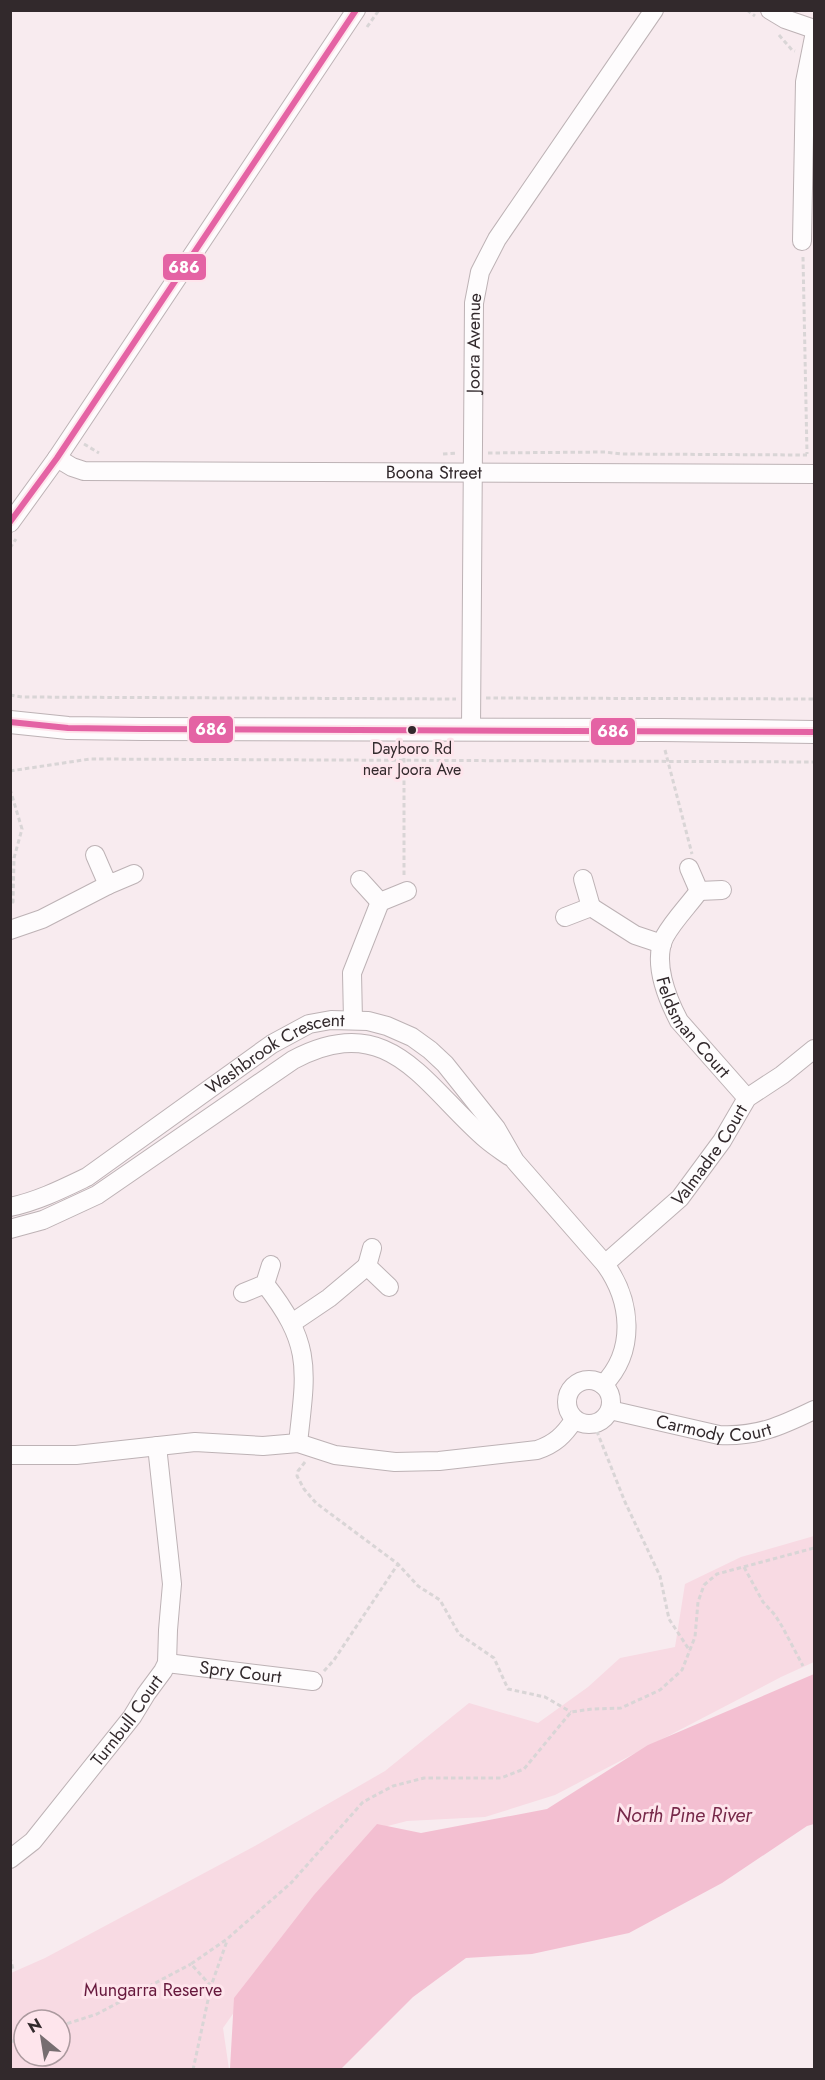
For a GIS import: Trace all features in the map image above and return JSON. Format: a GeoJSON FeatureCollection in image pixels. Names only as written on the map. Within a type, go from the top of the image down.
{"type":"FeatureCollection","features":[{"type":"Feature","properties":{"kind":"main road"},"geometry":{"type":"LineString","coordinates":[[10,722],[68,728],[814,732]]}},
{"type":"Feature","properties":{"kind":"street"},"geometry":{"type":"LineString","coordinates":[[10,524],[57,458],[356,10]]}},
{"type":"Feature","properties":{"kind":"street","name":"Joora Avenue"},"geometry":{"type":"LineString","coordinates":[[471,729],[474,303],[480,272],[497,239],[654,10]]}},
{"type":"Feature","properties":{"kind":"street"},"geometry":{"type":"LineString","coordinates":[[770,10],[785,19],[814,29]]}},
{"type":"Feature","properties":{"kind":"street"},"geometry":{"type":"LineString","coordinates":[[802,241],[806,82],[814,37]]}},
{"type":"Feature","properties":{"kind":"street","name":"Boona Street"},"geometry":{"type":"LineString","coordinates":[[57,458],[84,471],[811,474]]}},
{"type":"Feature","properties":{"kind":"street"},"geometry":{"type":"LineString","coordinates":[[95,855],[108,885]]}},
{"type":"Feature","properties":{"kind":"street"},"geometry":{"type":"LineString","coordinates":[[689,868],[699,891],[722,890]]}},
{"type":"Feature","properties":{"kind":"street"},"geometry":{"type":"LineString","coordinates":[[10,930],[42,919],[134,874]]}},
{"type":"Feature","properties":{"kind":"street"},"geometry":{"type":"LineString","coordinates":[[565,917],[591,907],[583,879]]}},
{"type":"Feature","properties":{"kind":"street"},"geometry":{"type":"LineString","coordinates":[[360,880],[380,902]]}},
{"type":"Feature","properties":{"kind":"street"},"geometry":{"type":"LineString","coordinates":[[353,1020],[352,973],[380,902],[407,891]]}},
{"type":"Feature","properties":{"kind":"street","name":"Feldsman Court"},"geometry":{"type":"LineString","coordinates":[[699,891],[666,934],[662,945],[663,977],[672,1008],[688,1034],[747,1098]]}},
{"type":"Feature","properties":{"kind":"street","name":"Feldsman Court"},"geometry":{"type":"LineString","coordinates":[[591,907],[635,935],[662,945]]}},
{"type":"Feature","properties":{"kind":"street","name":"Washbrook Crescent"},"geometry":{"type":"LineString","coordinates":[[10,1207],[57,1192],[87,1177],[291,1032],[309,1024],[331,1020],[353,1020],[387,1026],[412,1037],[445,1064],[496,1128],[515,1161],[617,1280],[627,1317],[627,1334],[616,1367],[603,1385]]}},
{"type":"Feature","properties":{"kind":"street","name":"Washbrook Crescent"},"geometry":{"type":"LineString","coordinates":[[10,1229],[43,1220],[97,1195],[293,1060],[313,1049],[333,1045],[373,1045],[406,1061],[422,1074],[486,1139],[515,1161]]}},
{"type":"Feature","properties":{"kind":"street","name":"Valmadre Court"},"geometry":{"type":"LineString","coordinates":[[604,1264],[680,1198],[722,1141],[747,1098],[782,1075],[814,1049]]}},
{"type":"Feature","properties":{"kind":"street"},"geometry":{"type":"LineString","coordinates":[[292,1323],[329,1298],[368,1266],[372,1248]]}},
{"type":"Feature","properties":{"kind":"street"},"geometry":{"type":"LineString","coordinates":[[265,1284],[271,1265]]}},
{"type":"Feature","properties":{"kind":"street"},"geometry":{"type":"LineString","coordinates":[[368,1266],[389,1287]]}},
{"type":"Feature","properties":{"kind":"street"},"geometry":{"type":"LineString","coordinates":[[243,1293],[265,1284]]}},
{"type":"Feature","properties":{"kind":"street"},"geometry":{"type":"LineString","coordinates":[[265,1284],[292,1323],[300,1342],[305,1367],[306,1446]]}},
{"type":"Feature","properties":{"kind":"street"},"geometry":{"type":"LineString","coordinates":[[589,1380],[603,1385],[611,1396],[610,1410],[601,1422],[587,1425],[574,1420],[567,1406],[567,1398],[574,1385],[589,1380]]}},
{"type":"Feature","properties":{"kind":"street","name":"Carmody Court"},"geometry":{"type":"LineString","coordinates":[[610,1410],[719,1435],[737,1436],[779,1427],[814,1410]]}},
{"type":"Feature","properties":{"kind":"street"},"geometry":{"type":"LineString","coordinates":[[10,1455],[76,1455],[195,1442],[306,1446],[346,1457],[395,1462],[439,1461],[537,1450],[554,1443],[565,1434],[574,1420]]}},
{"type":"Feature","properties":{"kind":"street","name":"Turnbull Court"},"geometry":{"type":"LineString","coordinates":[[10,1859],[33,1841],[132,1717],[167,1663],[172,1584],[157,1446]]}},
{"type":"Feature","properties":{"kind":"street","name":"Spry Court"},"geometry":{"type":"LineString","coordinates":[[167,1663],[313,1681]]}},
{"type":"Feature","properties":{"kind":"path"},"geometry":{"type":"LineString","coordinates":[[802,241],[807,455],[811,474]]}},
{"type":"Feature","properties":{"kind":"path"},"geometry":{"type":"LineString","coordinates":[[489,453],[807,455]]}},
{"type":"Feature","properties":{"kind":"path"},"geometry":{"type":"LineString","coordinates":[[10,695],[459,699]]}},
{"type":"Feature","properties":{"kind":"path"},"geometry":{"type":"LineString","coordinates":[[480,698],[814,699]]}},
{"type":"Feature","properties":{"kind":"path"},"geometry":{"type":"LineString","coordinates":[[404,730],[404,883],[407,891]]}},
{"type":"Feature","properties":{"kind":"path"},"geometry":{"type":"LineString","coordinates":[[661,730],[694,862],[689,868]]}},
{"type":"Feature","properties":{"kind":"path"},"geometry":{"type":"LineString","coordinates":[[10,771],[90,759],[814,762]]}},
{"type":"Feature","properties":{"kind":"path"},"geometry":{"type":"LineString","coordinates":[[10,789],[22,829],[14,858],[13,902],[10,904]]}},
{"type":"Feature","properties":{"kind":"path"},"geometry":{"type":"LineString","coordinates":[[594,1424],[625,1502],[660,1576],[669,1619],[690,1651]]}},
{"type":"Feature","properties":{"kind":"path"},"geometry":{"type":"LineString","coordinates":[[306,1446],[298,1470],[298,1480],[316,1503],[398,1564],[418,1586],[440,1600],[459,1634],[494,1658],[508,1689],[545,1697],[571,1712]]}},
{"type":"Feature","properties":{"kind":"path"},"geometry":{"type":"LineString","coordinates":[[72,2022],[97,2014],[191,1964],[227,1939],[291,1883],[363,1802],[393,1786],[424,1778],[501,1778],[524,1769],[571,1712],[592,1708],[621,1708],[660,1690],[682,1671],[695,1637],[698,1602],[704,1585],[717,1574],[814,1548]]}},
{"type":"Feature","properties":{"kind":"path"},"geometry":{"type":"LineString","coordinates":[[313,1681],[334,1660],[398,1564]]}},
{"type":"Feature","properties":{"kind":"path"},"geometry":{"type":"LineString","coordinates":[[744,1567],[763,1602],[779,1622],[803,1666]]}},
{"type":"Feature","properties":{"kind":"path"},"geometry":{"type":"LineString","coordinates":[[193,2070],[211,1986],[227,1939]]}},
{"type":"Feature","properties":{"kind":"path"},"geometry":{"type":"LineString","coordinates":[[10,1957],[13,1970],[10,1972]]}},
{"type":"Feature","properties":{"kind":"path"},"geometry":{"type":"LineString","coordinates":[[191,1964],[211,1986]]}},
{"type":"Feature","properties":{"kind":"green space","name":"Mungarra Reserve"},"geometry":{"type":"Polygon","coordinates":[[[814,1536],[814,1662],[555,1795],[485,1817],[407,1821],[376,1829],[293,1929],[223,2028],[229,2069],[11,2070],[11,1973],[45,1958],[253,1847],[385,1771],[469,1703],[538,1723],[588,1687],[620,1658],[675,1647],[685,1584],[741,1557],[814,1536]]]}},
{"type":"Feature","properties":{"kind":"water","name":"North Pine River"},"geometry":{"type":"Polygon","coordinates":[[[814,1674],[814,1824],[807,1826],[722,1883],[629,1933],[532,1954],[466,1958],[413,1997],[341,2069],[230,2069],[234,1998],[314,1895],[377,1824],[421,1833],[547,1809],[648,1745],[814,1674]]]}},
{"type":"Feature","properties":{"kind":"transit line","name":"686"},"geometry":{"type":"LineString","coordinates":[[10,522],[57,458],[356,10]]}},
{"type":"Feature","properties":{"kind":"transit line","name":"686"},"geometry":{"type":"LineString","coordinates":[[10,722],[68,728],[142,729],[814,732]]}},
{"type":"Feature","properties":{"kind":"place","name":"Dayboro Rd near Joora Ave"},"geometry":{"type":"Point","coordinates":[412,730]}}]}
